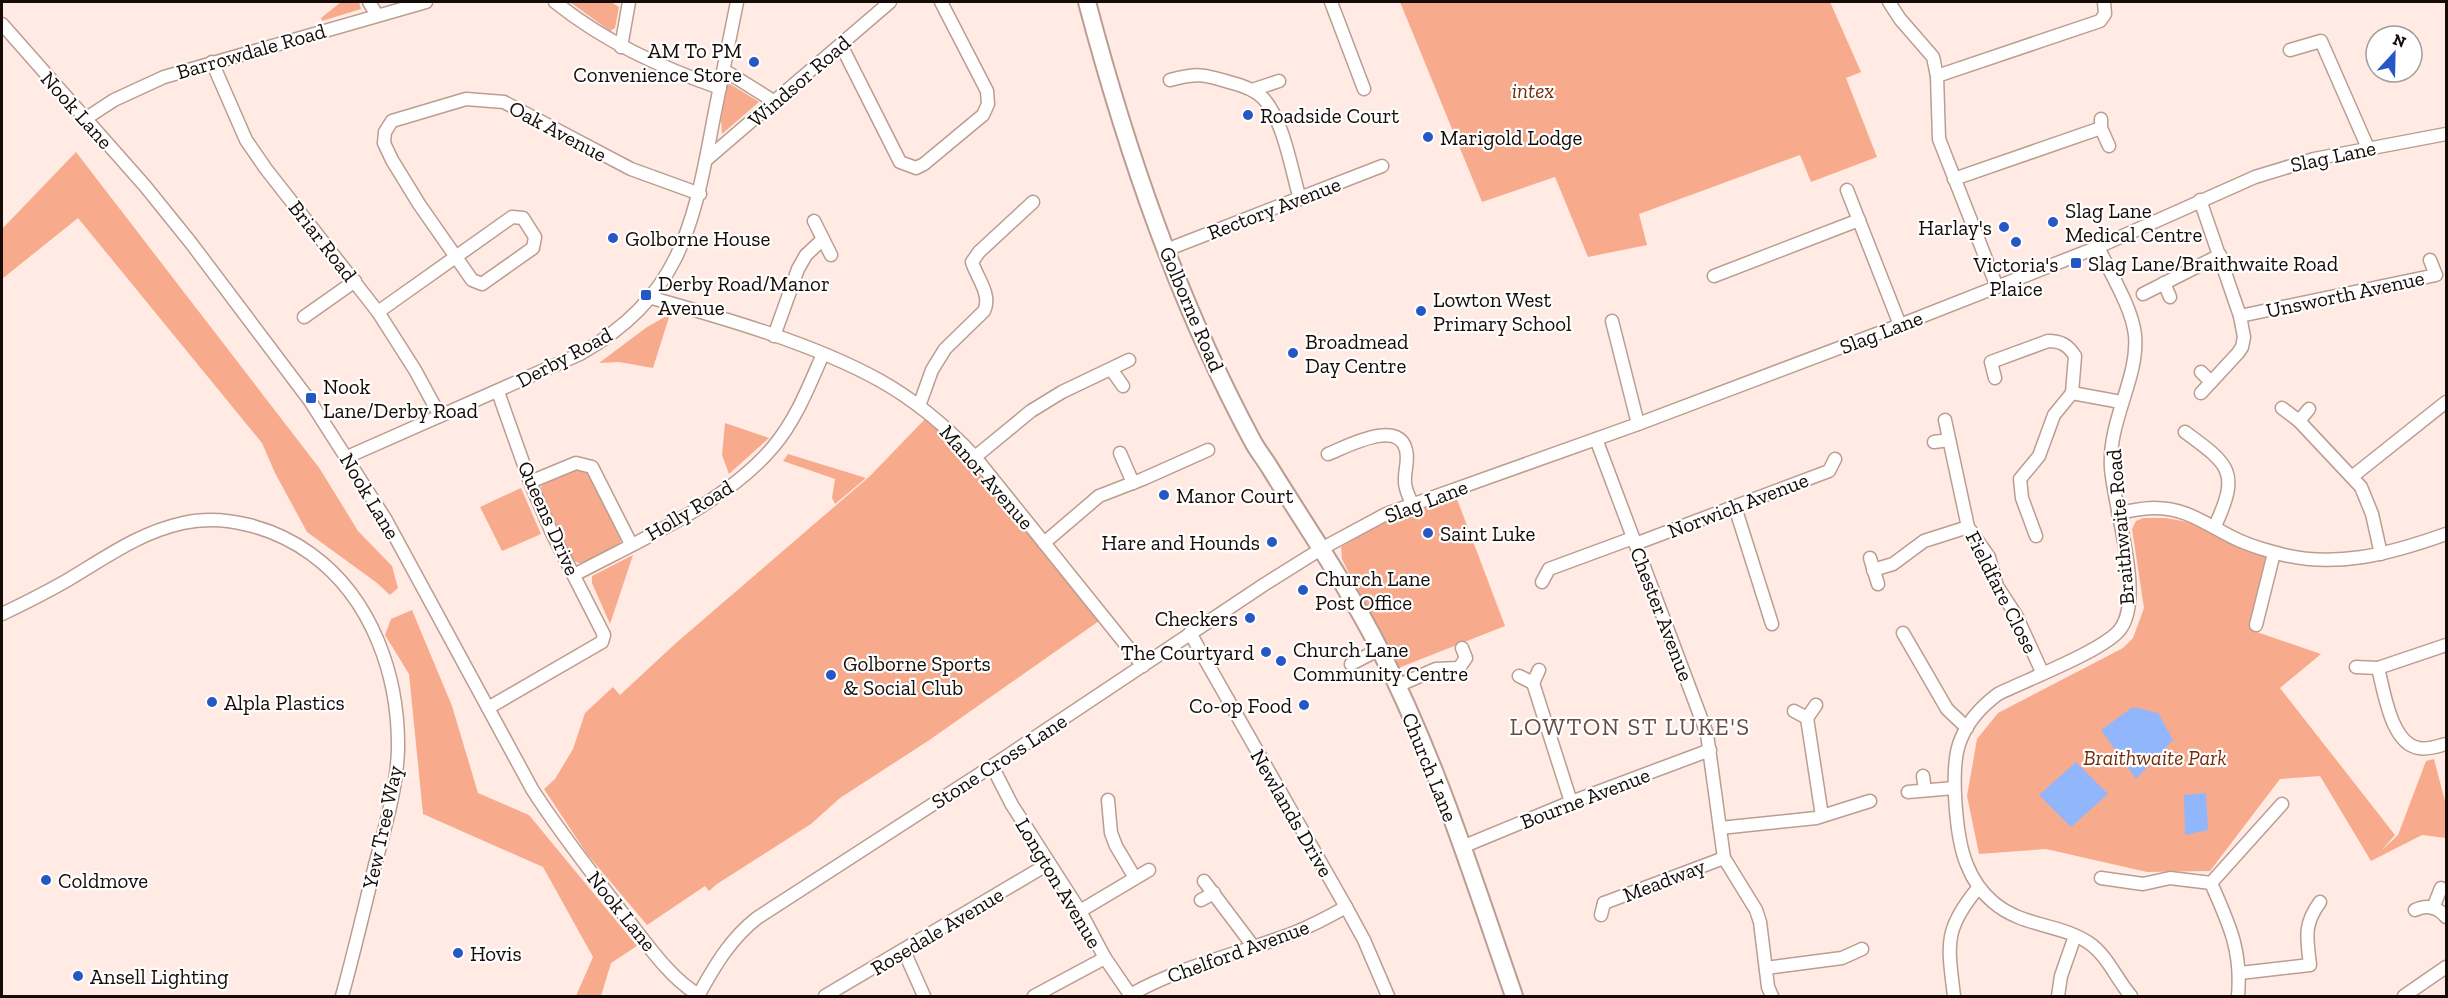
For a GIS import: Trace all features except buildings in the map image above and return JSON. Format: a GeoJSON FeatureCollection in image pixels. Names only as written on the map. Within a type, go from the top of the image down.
{"type":"FeatureCollection","features":[{"type":"Feature","properties":{"kind":"main road","name":"Golborne Road"},"geometry":{"type":"LineString","coordinates":[[1087,2],[1119,114],[1166,250],[1197,326],[1253,442],[1321,549]]}},
{"type":"Feature","properties":{"kind":"main road","name":"Church Lane"},"geometry":{"type":"LineString","coordinates":[[1321,549],[1380,649],[1397,686],[1461,847],[1514,996]]}},
{"type":"Feature","properties":{"kind":"street"},"geometry":{"type":"LineString","coordinates":[[369,2],[377,15]]}},
{"type":"Feature","properties":{"kind":"street","name":"Barrowdale Road"},"geometry":{"type":"LineString","coordinates":[[85,119],[132,90],[164,77],[426,2]]}},
{"type":"Feature","properties":{"kind":"street"},"geometry":{"type":"LineString","coordinates":[[555,2],[621,47],[665,69],[720,88]]}},
{"type":"Feature","properties":{"kind":"street"},"geometry":{"type":"LineString","coordinates":[[621,47],[629,2]]}},
{"type":"Feature","properties":{"kind":"street","name":"Derby Road"},"geometry":{"type":"LineString","coordinates":[[347,457],[498,392],[597,344],[611,335],[652,298],[684,243],[700,194],[737,2]]}},
{"type":"Feature","properties":{"kind":"street","name":"Windsor Road"},"geometry":{"type":"LineString","coordinates":[[706,160],[890,2]]}},
{"type":"Feature","properties":{"kind":"street"},"geometry":{"type":"LineString","coordinates":[[841,45],[900,162],[916,168],[924,164],[982,115],[988,104],[987,91],[941,2]]}},
{"type":"Feature","properties":{"kind":"street"},"geometry":{"type":"LineString","coordinates":[[1331,2],[1364,89]]}},
{"type":"Feature","properties":{"kind":"street"},"geometry":{"type":"LineString","coordinates":[[1889,2],[1900,19],[1933,57],[1937,76],[1939,139],[1997,287]]}},
{"type":"Feature","properties":{"kind":"street"},"geometry":{"type":"LineString","coordinates":[[1937,76],[2100,21],[2105,14],[2104,2]]}},
{"type":"Feature","properties":{"kind":"street","name":"Nook Lane"},"geometry":{"type":"LineString","coordinates":[[2,24],[145,186],[310,401],[386,520],[532,789],[562,835],[645,941],[687,988],[698,996]]}},
{"type":"Feature","properties":{"kind":"street"},"geometry":{"type":"LineString","coordinates":[[2290,50],[2321,41],[2368,148]]}},
{"type":"Feature","properties":{"kind":"street","name":"Briar Road"},"geometry":{"type":"LineString","coordinates":[[212,62],[246,140],[378,312],[415,370],[440,416]]}},
{"type":"Feature","properties":{"kind":"street"},"geometry":{"type":"LineString","coordinates":[[724,70],[774,102]]}},
{"type":"Feature","properties":{"kind":"street"},"geometry":{"type":"LineString","coordinates":[[1170,80],[1195,73],[1252,90],[1263,99],[1277,122],[1300,199]]}},
{"type":"Feature","properties":{"kind":"street"},"geometry":{"type":"LineString","coordinates":[[1252,90],[1279,81]]}},
{"type":"Feature","properties":{"kind":"street","name":"Oak Avenue"},"geometry":{"type":"LineString","coordinates":[[455,257],[404,182],[384,143],[385,132],[392,121],[466,99],[485,99],[516,107],[623,165],[700,194]]}},
{"type":"Feature","properties":{"kind":"street"},"geometry":{"type":"LineString","coordinates":[[1954,179],[2101,124],[2109,146]]}},
{"type":"Feature","properties":{"kind":"street","name":"Slag Lane"},"geometry":{"type":"LineString","coordinates":[[1321,549],[1386,514],[1638,424],[1900,325],[2098,247],[2200,200],[2288,166],[2446,134]]}},
{"type":"Feature","properties":{"kind":"street","name":"Rectory Avenue"},"geometry":{"type":"LineString","coordinates":[[1166,250],[1382,166]]}},
{"type":"Feature","properties":{"kind":"street"},"geometry":{"type":"LineString","coordinates":[[1847,190],[1900,325]]}},
{"type":"Feature","properties":{"kind":"street"},"geometry":{"type":"LineString","coordinates":[[2200,200],[2240,316],[2244,337],[2242,347],[2201,393]]}},
{"type":"Feature","properties":{"kind":"street"},"geometry":{"type":"LineString","coordinates":[[919,406],[932,370],[945,349],[984,311],[987,304],[987,297],[972,262],[979,252],[1033,202]]}},
{"type":"Feature","properties":{"kind":"street"},"geometry":{"type":"LineString","coordinates":[[378,312],[455,257],[512,218],[523,218],[535,237],[533,248],[482,284],[472,280],[455,257]]}},
{"type":"Feature","properties":{"kind":"street"},"geometry":{"type":"LineString","coordinates":[[1712,276],[1858,220]]}},
{"type":"Feature","properties":{"kind":"street"},"geometry":{"type":"LineString","coordinates":[[814,221],[831,255]]}},
{"type":"Feature","properties":{"kind":"street"},"geometry":{"type":"LineString","coordinates":[[774,336],[798,269],[806,255],[823,239]]}},
{"type":"Feature","properties":{"kind":"street","name":"Braithwaite Road"},"geometry":{"type":"LineString","coordinates":[[2098,247],[2132,321],[2135,335],[2131,371],[2114,425],[2111,468],[2130,600],[2126,621],[2113,638],[2104,644],[1998,694],[1976,714],[1956,753],[1954,788],[1963,850],[1978,888],[1992,902],[2019,920],[2088,942],[2098,951],[2130,996]]}},
{"type":"Feature","properties":{"kind":"street"},"geometry":{"type":"LineString","coordinates":[[2143,294],[2220,255]]}},
{"type":"Feature","properties":{"kind":"street","name":"Unsworth Avenue"},"geometry":{"type":"LineString","coordinates":[[2240,316],[2436,275],[2430,260]]}},
{"type":"Feature","properties":{"kind":"street"},"geometry":{"type":"LineString","coordinates":[[304,317],[355,281]]}},
{"type":"Feature","properties":{"kind":"street"},"geometry":{"type":"LineString","coordinates":[[2164,284],[2170,297]]}},
{"type":"Feature","properties":{"kind":"street","name":"Manor Avenue"},"geometry":{"type":"LineString","coordinates":[[652,298],[774,336],[823,354],[881,381],[919,406],[955,436],[975,457],[1143,666]]}},
{"type":"Feature","properties":{"kind":"street"},"geometry":{"type":"LineString","coordinates":[[1612,321],[1638,424]]}},
{"type":"Feature","properties":{"kind":"street"},"geometry":{"type":"LineString","coordinates":[[1995,378],[1986,364],[2048,341],[2065,344],[2074,356],[2072,393],[2054,416],[2039,456],[2020,479],[2022,498],[2036,536]]}},
{"type":"Feature","properties":{"kind":"street","name":"Holly Road"},"geometry":{"type":"LineString","coordinates":[[573,575],[722,493],[765,456],[782,436],[823,354]]}},
{"type":"Feature","properties":{"kind":"street"},"geometry":{"type":"LineString","coordinates":[[975,457],[1031,411],[1062,392],[1129,360]]}},
{"type":"Feature","properties":{"kind":"street"},"geometry":{"type":"LineString","coordinates":[[1112,369],[1123,386]]}},
{"type":"Feature","properties":{"kind":"street"},"geometry":{"type":"LineString","coordinates":[[2201,372],[2211,382]]}},
{"type":"Feature","properties":{"kind":"street","name":"Queens Drive"},"geometry":{"type":"LineString","coordinates":[[488,708],[602,642],[604,635],[530,482],[498,392]]}},
{"type":"Feature","properties":{"kind":"street"},"geometry":{"type":"LineString","coordinates":[[2072,393],[2121,402]]}},
{"type":"Feature","properties":{"kind":"street"},"geometry":{"type":"LineString","coordinates":[[2353,476],[2446,402]]}},
{"type":"Feature","properties":{"kind":"street"},"geometry":{"type":"LineString","coordinates":[[2282,408],[2299,421],[2353,476],[2369,504],[2381,554]]}},
{"type":"Feature","properties":{"kind":"street"},"geometry":{"type":"LineString","coordinates":[[2299,421],[2309,409]]}},
{"type":"Feature","properties":{"kind":"street","name":"Fieldfare Close"},"geometry":{"type":"LineString","coordinates":[[1945,420],[1968,527],[1989,557],[1997,586],[2016,615],[2042,672]]}},
{"type":"Feature","properties":{"kind":"street"},"geometry":{"type":"LineString","coordinates":[[1328,454],[1382,434],[1396,438],[1406,447],[1408,465],[1405,484],[1412,504]]}},
{"type":"Feature","properties":{"kind":"street","name":"Chester Avenue"},"geometry":{"type":"LineString","coordinates":[[1596,439],[1707,734],[1724,858],[1758,916],[1768,987],[1772,996]]}},
{"type":"Feature","properties":{"kind":"street"},"geometry":{"type":"LineString","coordinates":[[2189,439],[2219,459],[2228,477],[2228,494],[2215,526]]}},
{"type":"Feature","properties":{"kind":"street"},"geometry":{"type":"LineString","coordinates":[[1934,442],[1949,440]]}},
{"type":"Feature","properties":{"kind":"street"},"geometry":{"type":"LineString","coordinates":[[1044,543],[1099,496],[1208,450]]}},
{"type":"Feature","properties":{"kind":"street"},"geometry":{"type":"LineString","coordinates":[[1120,453],[1133,483]]}},
{"type":"Feature","properties":{"kind":"street","name":"Norwich Avenue"},"geometry":{"type":"LineString","coordinates":[[1542,582],[1549,569],[1735,507],[1829,471],[1835,459]]}},
{"type":"Feature","properties":{"kind":"street","name":"Holly Road"},"geometry":{"type":"LineString","coordinates":[[530,482],[576,463],[592,467],[631,544]]}},
{"type":"Feature","properties":{"kind":"street"},"geometry":{"type":"LineString","coordinates":[[1735,507],[1772,624]]}},
{"type":"Feature","properties":{"kind":"street"},"geometry":{"type":"LineString","coordinates":[[2118,513],[2154,508],[2169,509],[2187,514],[2215,526],[2234,538],[2274,553],[2334,560],[2399,551],[2446,534]]}},
{"type":"Feature","properties":{"kind":"street"},"geometry":{"type":"LineString","coordinates":[[2029,516],[2042,513]]}},
{"type":"Feature","properties":{"kind":"street","name":"Yew Tree Way"},"geometry":{"type":"LineString","coordinates":[[2,614],[66,582],[134,540],[164,527],[186,522],[239,523],[272,532],[298,544],[328,567],[352,592],[372,626],[391,684],[398,750],[388,815],[342,996]]}},
{"type":"Feature","properties":{"kind":"street"},"geometry":{"type":"LineString","coordinates":[[1878,584],[1872,564],[1893,564],[1924,542],[1968,527]]}},
{"type":"Feature","properties":{"kind":"street","name":"Stone Cross Lane"},"geometry":{"type":"LineString","coordinates":[[698,996],[726,949],[747,926],[1321,549]]}},
{"type":"Feature","properties":{"kind":"street"},"geometry":{"type":"LineString","coordinates":[[2256,625],[2257,600],[2274,553]]}},
{"type":"Feature","properties":{"kind":"street","name":"Newlands Drive"},"geometry":{"type":"LineString","coordinates":[[1190,633],[1346,907],[1364,940],[1388,996]]}},
{"type":"Feature","properties":{"kind":"street"},"geometry":{"type":"LineString","coordinates":[[1903,633],[1947,710],[1967,728]]}},
{"type":"Feature","properties":{"kind":"street"},"geometry":{"type":"LineString","coordinates":[[2356,667],[2378,668],[2446,645]]}},
{"type":"Feature","properties":{"kind":"street"},"geometry":{"type":"LineString","coordinates":[[1351,664],[1380,649]]}},
{"type":"Feature","properties":{"kind":"street"},"geometry":{"type":"LineString","coordinates":[[1397,686],[1436,669],[1458,668],[1465,662],[1468,652]]}},
{"type":"Feature","properties":{"kind":"street"},"geometry":{"type":"LineString","coordinates":[[2378,668],[2395,728],[2404,741],[2416,748],[2425,749],[2446,744]]}},
{"type":"Feature","properties":{"kind":"street"},"geometry":{"type":"LineString","coordinates":[[1539,670],[1533,682],[1570,802]]}},
{"type":"Feature","properties":{"kind":"street"},"geometry":{"type":"LineString","coordinates":[[1519,676],[1533,682]]}},
{"type":"Feature","properties":{"kind":"street"},"geometry":{"type":"LineString","coordinates":[[1816,705],[1807,718],[1822,816]]}},
{"type":"Feature","properties":{"kind":"street"},"geometry":{"type":"LineString","coordinates":[[1794,711],[1807,718]]}},
{"type":"Feature","properties":{"kind":"street","name":"Bourne Avenue"},"geometry":{"type":"LineString","coordinates":[[1461,847],[1570,802],[1710,750]]}},
{"type":"Feature","properties":{"kind":"street","name":"Longton Avenue"},"geometry":{"type":"LineString","coordinates":[[992,766],[1012,805],[1080,911],[1105,958],[1131,996]]}},
{"type":"Feature","properties":{"kind":"street"},"geometry":{"type":"LineString","coordinates":[[1923,776],[1925,790]]}},
{"type":"Feature","properties":{"kind":"street"},"geometry":{"type":"LineString","coordinates":[[1908,792],[1954,788]]}},
{"type":"Feature","properties":{"kind":"street"},"geometry":{"type":"LineString","coordinates":[[1108,800],[1116,846],[1136,878]]}},
{"type":"Feature","properties":{"kind":"street"},"geometry":{"type":"LineString","coordinates":[[1720,828],[1822,816],[1870,801]]}},
{"type":"Feature","properties":{"kind":"street"},"geometry":{"type":"LineString","coordinates":[[2211,883],[2282,804]]}},
{"type":"Feature","properties":{"kind":"street","name":"Meadway"},"geometry":{"type":"LineString","coordinates":[[1600,905],[1724,858]]}},
{"type":"Feature","properties":{"kind":"street","name":"Rosedale Avenue"},"geometry":{"type":"LineString","coordinates":[[825,996],[1048,864]]}},
{"type":"Feature","properties":{"kind":"street"},"geometry":{"type":"LineString","coordinates":[[1080,911],[1149,870]]}},
{"type":"Feature","properties":{"kind":"street"},"geometry":{"type":"LineString","coordinates":[[2101,878],[2143,884],[2170,878],[2211,883]]}},
{"type":"Feature","properties":{"kind":"street"},"geometry":{"type":"LineString","coordinates":[[1204,881],[1252,946]]}},
{"type":"Feature","properties":{"kind":"street"},"geometry":{"type":"LineString","coordinates":[[2211,883],[2234,938],[2240,973],[2238,996]]}},
{"type":"Feature","properties":{"kind":"street"},"geometry":{"type":"LineString","coordinates":[[1954,996],[1948,950],[1950,936],[1958,915],[1978,888]]}},
{"type":"Feature","properties":{"kind":"street"},"geometry":{"type":"LineString","coordinates":[[2433,908],[2441,888]]}},
{"type":"Feature","properties":{"kind":"street"},"geometry":{"type":"LineString","coordinates":[[1201,900],[1214,893]]}},
{"type":"Feature","properties":{"kind":"street"},"geometry":{"type":"LineString","coordinates":[[2240,973],[2310,965],[2306,930],[2310,915],[2320,902]]}},
{"type":"Feature","properties":{"kind":"street","name":"Chelford Avenue"},"geometry":{"type":"LineString","coordinates":[[1131,996],[1159,978],[1294,933],[1346,907]]}},
{"type":"Feature","properties":{"kind":"street"},"geometry":{"type":"LineString","coordinates":[[2415,910],[2423,907],[2433,908],[2446,917]]}},
{"type":"Feature","properties":{"kind":"street"},"geometry":{"type":"LineString","coordinates":[[2058,996],[2061,975],[2075,936]]}},
{"type":"Feature","properties":{"kind":"street"},"geometry":{"type":"LineString","coordinates":[[1766,968],[1842,958],[1862,949]]}},
{"type":"Feature","properties":{"kind":"street"},"geometry":{"type":"LineString","coordinates":[[904,951],[924,996]]}},
{"type":"Feature","properties":{"kind":"street"},"geometry":{"type":"LineString","coordinates":[[1034,996],[1105,958]]}},
{"type":"Feature","properties":{"kind":"street"},"geometry":{"type":"LineString","coordinates":[[2408,995],[2446,967]]}},
{"type":"Feature","properties":{"kind":"green space"},"geometry":{"type":"Polygon","coordinates":[[[341,2],[359,2],[361,9],[322,21],[321,18],[341,2]]]}},
{"type":"Feature","properties":{"kind":"green space"},"geometry":{"type":"Polygon","coordinates":[[[570,2],[611,2],[619,7],[615,28],[610,31],[570,2]]]}},
{"type":"Feature","properties":{"kind":"green space","name":"intex"},"geometry":{"type":"Polygon","coordinates":[[[1400,2],[1830,2],[1861,72],[1846,78],[1877,157],[1811,182],[1800,155],[1639,214],[1647,245],[1588,257],[1555,177],[1482,202],[1400,2]]]}},
{"type":"Feature","properties":{"kind":"green space"},"geometry":{"type":"Polygon","coordinates":[[[727,82],[759,102],[722,134],[721,120],[727,82]]]}},
{"type":"Feature","properties":{"kind":"green space"},"geometry":{"type":"Polygon","coordinates":[[[76,152],[320,469],[358,531],[392,566],[398,588],[390,595],[307,532],[275,473],[262,443],[78,218],[2,279],[2,229],[76,152]]]}},
{"type":"Feature","properties":{"kind":"green space"},"geometry":{"type":"Polygon","coordinates":[[[670,314],[653,368],[619,362],[599,363],[647,327],[670,314]]]}},
{"type":"Feature","properties":{"kind":"green space","name":"Golborne Sports & Social Club"},"geometry":{"type":"Polygon","coordinates":[[[926,418],[965,455],[1099,621],[928,741],[840,798],[811,824],[709,891],[705,886],[647,925],[587,854],[544,789],[555,779],[573,749],[585,713],[613,687],[620,695],[676,643],[870,476],[926,418]]]}},
{"type":"Feature","properties":{"kind":"green space"},"geometry":{"type":"Polygon","coordinates":[[[725,423],[769,438],[729,474],[722,455],[725,423]]]}},
{"type":"Feature","properties":{"kind":"green space"},"geometry":{"type":"Polygon","coordinates":[[[788,454],[866,478],[835,504],[832,498],[835,479],[783,461],[788,454]]]}},
{"type":"Feature","properties":{"kind":"green space"},"geometry":{"type":"Polygon","coordinates":[[[578,466],[588,470],[622,537],[619,546],[582,564],[571,560],[540,490],[544,480],[578,466]]]}},
{"type":"Feature","properties":{"kind":"green space"},"geometry":{"type":"Polygon","coordinates":[[[521,488],[541,534],[502,551],[480,507],[521,488]]]}},
{"type":"Feature","properties":{"kind":"green space"},"geometry":{"type":"Polygon","coordinates":[[[1457,499],[1505,626],[1396,669],[1342,559],[1341,547],[1387,519],[1457,499]]]}},
{"type":"Feature","properties":{"kind":"green space","name":"Braithwaite Park"},"geometry":{"type":"Polygon","coordinates":[[[2143,518],[2166,518],[2199,524],[2266,554],[2251,630],[2321,654],[2280,688],[2395,835],[2381,851],[2398,835],[2426,761],[2434,759],[2446,805],[2446,838],[2422,835],[2371,861],[2320,776],[2280,779],[2210,871],[2147,872],[2046,849],[1979,854],[1967,796],[1977,739],[1998,713],[2123,648],[2133,638],[2144,608],[2132,529],[2136,521],[2143,518]]]}},
{"type":"Feature","properties":{"kind":"green space"},"geometry":{"type":"Polygon","coordinates":[[[633,555],[610,624],[592,583],[592,576],[633,555]]]}},
{"type":"Feature","properties":{"kind":"green space"},"geometry":{"type":"Polygon","coordinates":[[[412,610],[452,706],[478,793],[529,815],[637,946],[611,963],[601,996],[576,996],[593,957],[543,867],[423,814],[409,674],[385,635],[391,619],[412,610]]]}},
{"type":"Feature","properties":{"kind":"water"},"geometry":{"type":"Polygon","coordinates":[[[2133,707],[2158,713],[2173,740],[2136,779],[2101,730],[2133,707]]]}},
{"type":"Feature","properties":{"kind":"water"},"geometry":{"type":"Polygon","coordinates":[[[2076,762],[2108,794],[2071,827],[2039,795],[2076,762]]]}},
{"type":"Feature","properties":{"kind":"water"},"geometry":{"type":"Polygon","coordinates":[[[2206,793],[2208,830],[2185,835],[2184,795],[2206,793]]]}},
{"type":"Feature","properties":{"kind":"place","name":"AM To PM Convenience Store"},"geometry":{"type":"Point","coordinates":[754,62]}},
{"type":"Feature","properties":{"kind":"place","name":"Roadside Court"},"geometry":{"type":"Point","coordinates":[1248,115]}},
{"type":"Feature","properties":{"kind":"place","name":"Marigold Lodge"},"geometry":{"type":"Point","coordinates":[1428,137]}},
{"type":"Feature","properties":{"kind":"place","name":"Slag Lane Medical Centre"},"geometry":{"type":"Point","coordinates":[2053,222]}},
{"type":"Feature","properties":{"kind":"place","name":"Harlay's"},"geometry":{"type":"Point","coordinates":[2004,227]}},
{"type":"Feature","properties":{"kind":"place","name":"Golborne House"},"geometry":{"type":"Point","coordinates":[613,238]}},
{"type":"Feature","properties":{"kind":"place","name":"Victoria's Plaice"},"geometry":{"type":"Point","coordinates":[2016,242]}},
{"type":"Feature","properties":{"kind":"place","name":"Slag Lane/Braithwaite Road"},"geometry":{"type":"Point","coordinates":[2076,263]}},
{"type":"Feature","properties":{"kind":"place","name":"Derby Road/Manor Avenue"},"geometry":{"type":"Point","coordinates":[646,295]}},
{"type":"Feature","properties":{"kind":"place","name":"Lowton West Primary School"},"geometry":{"type":"Point","coordinates":[1421,311]}},
{"type":"Feature","properties":{"kind":"place","name":"Broadmead Day Centre"},"geometry":{"type":"Point","coordinates":[1293,353]}},
{"type":"Feature","properties":{"kind":"place","name":"Nook Lane/Derby Road"},"geometry":{"type":"Point","coordinates":[311,398]}},
{"type":"Feature","properties":{"kind":"place","name":"Manor Court"},"geometry":{"type":"Point","coordinates":[1164,495]}},
{"type":"Feature","properties":{"kind":"place","name":"Saint Luke"},"geometry":{"type":"Point","coordinates":[1428,533]}},
{"type":"Feature","properties":{"kind":"place","name":"Hare and Hounds"},"geometry":{"type":"Point","coordinates":[1272,542]}},
{"type":"Feature","properties":{"kind":"place","name":"Church Lane Post Office"},"geometry":{"type":"Point","coordinates":[1303,590]}},
{"type":"Feature","properties":{"kind":"place","name":"Checkers"},"geometry":{"type":"Point","coordinates":[1250,618]}},
{"type":"Feature","properties":{"kind":"place","name":"The Courtyard"},"geometry":{"type":"Point","coordinates":[1266,652]}},
{"type":"Feature","properties":{"kind":"place","name":"Church Lane Community Centre"},"geometry":{"type":"Point","coordinates":[1281,661]}},
{"type":"Feature","properties":{"kind":"place","name":"Golborne Sports & Social Club"},"geometry":{"type":"Point","coordinates":[831,675]}},
{"type":"Feature","properties":{"kind":"place","name":"Alpla Plastics"},"geometry":{"type":"Point","coordinates":[212,702]}},
{"type":"Feature","properties":{"kind":"place","name":"Co-op Food"},"geometry":{"type":"Point","coordinates":[1304,705]}},
{"type":"Feature","properties":{"kind":"place","name":"Coldmove"},"geometry":{"type":"Point","coordinates":[46,880]}},
{"type":"Feature","properties":{"kind":"place","name":"Hovis"},"geometry":{"type":"Point","coordinates":[458,953]}},
{"type":"Feature","properties":{"kind":"place","name":"Ansell Lighting"},"geometry":{"type":"Point","coordinates":[78,976]}},
{"type":"Feature","properties":{"kind":"district","name":"LOWTON ST LUKE'S"},"geometry":{"type":"Point","coordinates":[1630,726]}}]}
